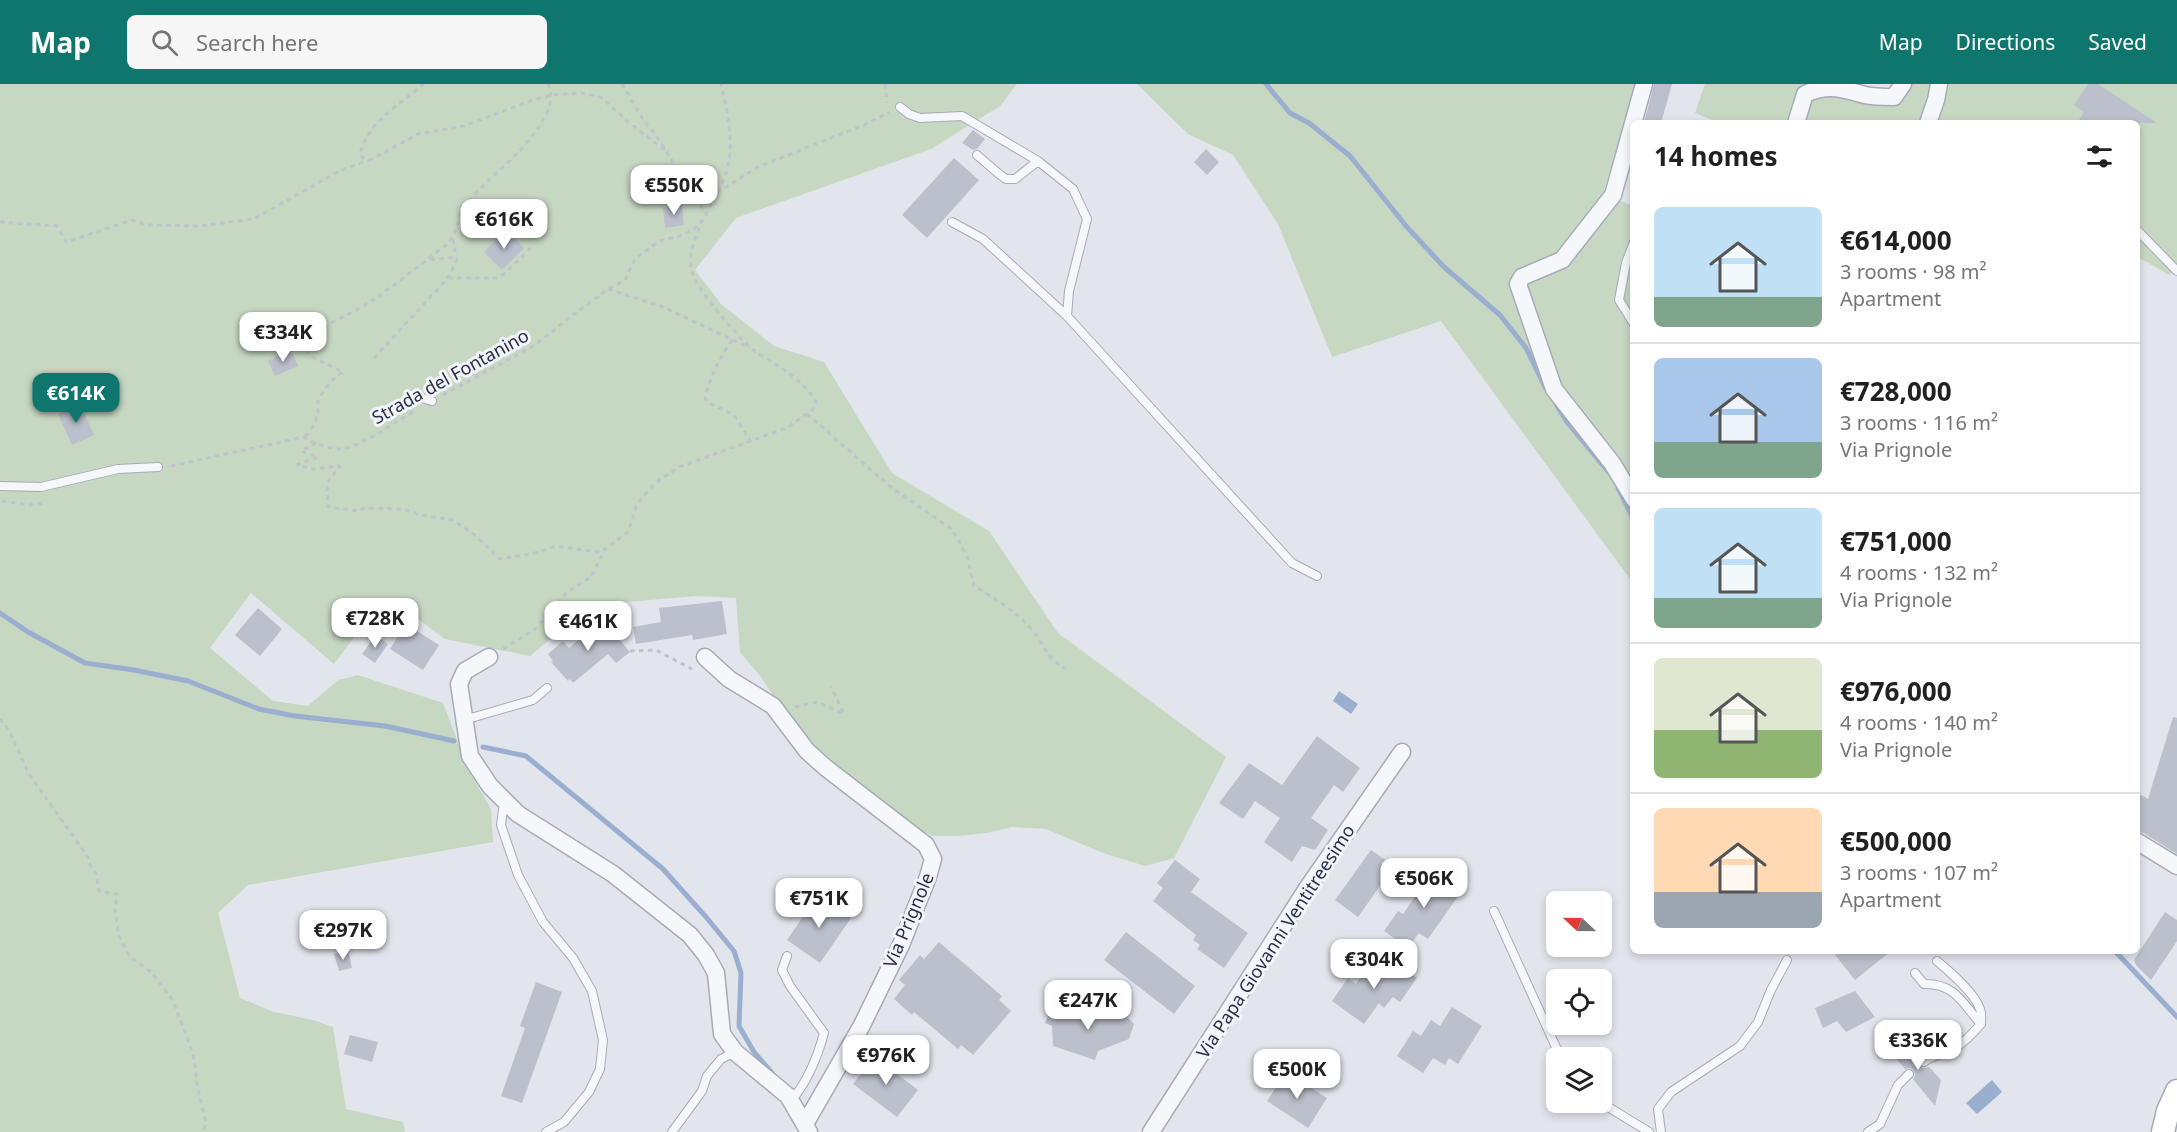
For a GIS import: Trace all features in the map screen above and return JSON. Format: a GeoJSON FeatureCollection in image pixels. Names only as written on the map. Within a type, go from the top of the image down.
{"type":"FeatureCollection","features":[{"type":"Feature","properties":{"kind":"street"},"geometry":{"type":"LineString","coordinates":[[1634,120],[1644,84]]}},
{"type":"Feature","properties":{"kind":"street"},"geometry":{"type":"LineString","coordinates":[[1797,120],[1804,94],[1816,87],[1833,85],[1868,96],[1894,97],[1903,84]]}},
{"type":"Feature","properties":{"kind":"street"},"geometry":{"type":"LineString","coordinates":[[1929,120],[1939,84]]}},
{"type":"Feature","properties":{"kind":"street"},"geometry":{"type":"LineString","coordinates":[[1630,134],[1613,195],[1562,261],[1522,278],[1518,284],[1554,389],[1612,463],[1630,492]]}},
{"type":"Feature","properties":{"kind":"street","name":"Via Prignole"},"geometry":{"type":"LineString","coordinates":[[489,657],[465,671],[459,684],[470,756],[490,786],[518,814],[613,874],[690,935],[706,955],[716,973],[722,1034],[735,1052],[788,1096],[807,1128]]}},
{"type":"Feature","properties":{"kind":"street","name":"Via Prignole"},"geometry":{"type":"LineString","coordinates":[[705,657],[729,679],[772,706],[807,751],[926,844],[933,859],[901,945],[862,1025],[807,1128]]}},
{"type":"Feature","properties":{"kind":"street","name":"Via Papa Giovanni Ventitreesimo"},"geometry":{"type":"LineString","coordinates":[[1151,1132],[1308,887],[1402,752]]}},
{"type":"Feature","properties":{"kind":"street"},"geometry":{"type":"LineString","coordinates":[[2140,843],[2177,866]]}},
{"type":"Feature","properties":{"kind":"street"},"geometry":{"type":"LineString","coordinates":[[2163,1132],[2177,1091]]}},
{"type":"Feature","properties":{"kind":"lane"},"geometry":{"type":"LineString","coordinates":[[900,107],[920,118],[962,116],[1038,161],[1073,189],[1088,219],[1070,291],[1067,316]]}},
{"type":"Feature","properties":{"kind":"lane"},"geometry":{"type":"LineString","coordinates":[[977,155],[1006,179],[1015,179],[1038,161]]}},
{"type":"Feature","properties":{"kind":"lane"},"geometry":{"type":"LineString","coordinates":[[952,222],[983,239],[1067,316],[1292,563],[1317,576]]}},
{"type":"Feature","properties":{"kind":"lane"},"geometry":{"type":"LineString","coordinates":[[2140,233],[2177,271]]}},
{"type":"Feature","properties":{"kind":"lane"},"geometry":{"type":"LineString","coordinates":[[1630,252],[1619,300],[1630,318]]}},
{"type":"Feature","properties":{"kind":"lane"},"geometry":{"type":"LineString","coordinates":[[411,395],[432,401]]}},
{"type":"Feature","properties":{"kind":"lane"},"geometry":{"type":"LineString","coordinates":[[0,486],[40,487],[118,469],[158,467]]}},
{"type":"Feature","properties":{"kind":"lane"},"geometry":{"type":"LineString","coordinates":[[464,720],[533,700],[547,688]]}},
{"type":"Feature","properties":{"kind":"lane"},"geometry":{"type":"LineString","coordinates":[[504,802],[501,825],[518,875],[543,922],[573,958],[592,991],[603,1040],[600,1068],[589,1092],[564,1122],[546,1132]]}},
{"type":"Feature","properties":{"kind":"lane"},"geometry":{"type":"LineString","coordinates":[[1494,911],[1555,1047]]}},
{"type":"Feature","properties":{"kind":"lane"},"geometry":{"type":"LineString","coordinates":[[787,956],[782,970],[790,986],[824,1033],[818,1055],[809,1074],[791,1101]]}},
{"type":"Feature","properties":{"kind":"lane"},"geometry":{"type":"LineString","coordinates":[[1661,1132],[1658,1109],[1671,1092],[1740,1046],[1758,1022],[1787,960]]}},
{"type":"Feature","properties":{"kind":"lane"},"geometry":{"type":"LineString","coordinates":[[1924,1062],[1929,1057],[1949,1051],[1965,1041],[1981,1024],[1982,1013],[1979,1006],[1958,979],[1937,961]]}},
{"type":"Feature","properties":{"kind":"lane"},"geometry":{"type":"LineString","coordinates":[[1916,973],[1924,984],[1946,987],[1957,994],[1981,1024]]}},
{"type":"Feature","properties":{"kind":"lane"},"geometry":{"type":"LineString","coordinates":[[672,1132],[702,1091],[707,1076],[721,1059],[735,1052]]}},
{"type":"Feature","properties":{"kind":"lane"},"geometry":{"type":"LineString","coordinates":[[1868,1132],[1880,1124],[1898,1085],[1909,1074]]}},
{"type":"Feature","properties":{"kind":"lane"},"geometry":{"type":"LineString","coordinates":[[1612,1109],[1649,1132]]}},
{"type":"Feature","properties":{"kind":"path"},"geometry":{"type":"LineString","coordinates":[[370,160],[360,156],[361,145],[392,110],[424,84]]}},
{"type":"Feature","properties":{"kind":"path"},"geometry":{"type":"LineString","coordinates":[[374,358],[448,278],[456,261],[453,239],[464,208],[480,188],[527,143],[547,115],[552,95],[548,84]]}},
{"type":"Feature","properties":{"kind":"path"},"geometry":{"type":"LineString","coordinates":[[622,84],[707,216]]}},
{"type":"Feature","properties":{"kind":"path"},"geometry":{"type":"LineString","coordinates":[[721,84],[727,107],[729,164],[725,179],[690,249],[694,278],[711,302],[751,348]]}},
{"type":"Feature","properties":{"kind":"path"},"geometry":{"type":"LineString","coordinates":[[716,194],[758,167],[866,124],[886,113],[885,84]]}},
{"type":"Feature","properties":{"kind":"path"},"geometry":{"type":"LineString","coordinates":[[0,222],[57,226],[66,242],[132,220],[148,225],[198,226],[254,219],[339,171],[370,160],[418,135],[464,126],[552,95],[581,93],[601,97],[627,122],[666,152]]}},
{"type":"Feature","properties":{"kind":"path","name":"Strada del Fontanino"},"geometry":{"type":"LineString","coordinates":[[304,436],[316,443],[340,449],[362,441],[535,345],[608,290],[625,280],[635,259],[659,241],[680,236],[694,229],[707,216]]}},
{"type":"Feature","properties":{"kind":"path"},"geometry":{"type":"LineString","coordinates":[[296,350],[300,343],[326,326],[372,301],[453,239]]}},
{"type":"Feature","properties":{"kind":"path"},"geometry":{"type":"LineString","coordinates":[[448,278],[496,278],[504,274],[533,246]]}},
{"type":"Feature","properties":{"kind":"path"},"geometry":{"type":"LineString","coordinates":[[426,260],[456,257]]}},
{"type":"Feature","properties":{"kind":"path"},"geometry":{"type":"LineString","coordinates":[[316,443],[301,451],[318,457],[297,465],[313,469],[340,466],[327,483],[328,507],[358,511],[364,507],[404,509],[420,515],[453,520],[476,536],[500,559],[535,553],[555,546],[597,552],[605,549],[628,532],[637,504],[655,483],[679,467],[787,428],[813,409],[816,402],[802,384],[751,348],[661,306],[608,290]]}},
{"type":"Feature","properties":{"kind":"path"},"geometry":{"type":"LineString","coordinates":[[732,340],[715,366],[705,398],[709,403],[734,415],[752,442]]}},
{"type":"Feature","properties":{"kind":"path"},"geometry":{"type":"LineString","coordinates":[[169,466],[304,436],[309,432],[317,416],[317,403],[334,378],[343,372],[312,357],[300,343]]}},
{"type":"Feature","properties":{"kind":"path"},"geometry":{"type":"LineString","coordinates":[[807,414],[892,488],[952,529],[968,556],[974,586],[1000,601],[1033,631],[1053,662],[1066,669]]}},
{"type":"Feature","properties":{"kind":"path"},"geometry":{"type":"LineString","coordinates":[[0,500],[30,505],[43,503]]}},
{"type":"Feature","properties":{"kind":"path"},"geometry":{"type":"LineString","coordinates":[[489,657],[534,630],[566,593],[591,577],[605,549]]}},
{"type":"Feature","properties":{"kind":"path"},"geometry":{"type":"LineString","coordinates":[[630,651],[656,650],[694,670]]}},
{"type":"Feature","properties":{"kind":"path"},"geometry":{"type":"LineString","coordinates":[[772,706],[790,708],[817,702],[844,714],[831,687]]}},
{"type":"Feature","properties":{"kind":"path"},"geometry":{"type":"LineString","coordinates":[[0,719],[9,730],[29,774],[88,856],[87,861],[96,874],[99,891],[117,894],[115,910],[119,936],[130,957],[151,972],[172,999],[195,1062],[197,1085],[206,1123],[203,1132]]}},
{"type":"Feature","properties":{"kind":"green space"},"geometry":{"type":"Polygon","coordinates":[[[0,84],[1017,84],[1000,106],[931,149],[736,218],[695,270],[721,304],[774,346],[824,362],[892,473],[989,531],[1058,633],[1226,757],[1174,858],[1145,866],[1103,853],[1046,829],[1012,827],[987,833],[932,836],[910,825],[815,752],[788,718],[761,677],[740,652],[736,598],[697,596],[615,603],[571,640],[556,634],[530,656],[445,639],[407,611],[386,633],[358,632],[334,664],[251,593],[210,648],[273,701],[308,706],[338,680],[358,675],[443,703],[469,771],[491,809],[493,842],[248,885],[218,913],[240,998],[274,1012],[313,1020],[333,1027],[346,1109],[403,1122],[405,1132],[0,1132],[0,84]]]}},
{"type":"Feature","properties":{"kind":"green space"},"geometry":{"type":"Polygon","coordinates":[[[1137,84],[1635,84],[1604,190],[1610,196],[1560,259],[1513,279],[1547,376],[1528,352],[1552,400],[1574,434],[1610,468],[1630,506],[1630,579],[1441,321],[1332,357],[1278,224],[1233,155],[1188,134],[1137,84]]]}},
{"type":"Feature","properties":{"kind":"green space"},"geometry":{"type":"Polygon","coordinates":[[[1705,84],[1812,84],[1794,120],[1712,120],[1695,113],[1705,84]]]}},
{"type":"Feature","properties":{"kind":"green space"},"geometry":{"type":"Polygon","coordinates":[[[1909,84],[1935,84],[1924,120],[1802,120],[1816,90],[1858,99],[1909,84]]]}},
{"type":"Feature","properties":{"kind":"green space"},"geometry":{"type":"Polygon","coordinates":[[[1943,84],[2177,84],[2177,264],[2169,275],[2140,258],[2140,120],[1934,120],[1943,84]]]}},
{"type":"Feature","properties":{"kind":"green space"},"geometry":{"type":"Polygon","coordinates":[[[1616,199],[1630,205],[1630,490],[1555,387],[1523,283],[1564,263],[1616,199]]]}},
{"type":"Feature","properties":{"kind":"water"},"geometry":{"type":"Polygon","coordinates":[[[1339,691],[1358,704],[1351,714],[1333,701],[1339,691]]]}},
{"type":"Feature","properties":{"kind":"water"},"geometry":{"type":"Polygon","coordinates":[[[1992,1080],[2002,1092],[1977,1114],[1966,1103],[1992,1080]]]}},
{"type":"Feature","properties":{"kind":"building"},"geometry":{"type":"Polygon","coordinates":[[[1654,84],[1672,84],[1662,120],[1645,120],[1654,84]]]}},
{"type":"Feature","properties":{"kind":"building"},"geometry":{"type":"Polygon","coordinates":[[[2088,84],[2098,84],[2157,123],[2140,123],[2140,120],[2079,120],[2084,112],[2074,105],[2088,84]]]}},
{"type":"Feature","properties":{"kind":"building"},"geometry":{"type":"Polygon","coordinates":[[[973,130],[985,139],[977,149],[973,150],[962,143],[973,130]]]}},
{"type":"Feature","properties":{"kind":"building"},"geometry":{"type":"Polygon","coordinates":[[[1206,149],[1219,162],[1207,175],[1194,162],[1206,149]]]}},
{"type":"Feature","properties":{"kind":"building"},"geometry":{"type":"Polygon","coordinates":[[[954,158],[979,180],[927,238],[902,215],[954,158]]]}},
{"type":"Feature","properties":{"kind":"building"},"geometry":{"type":"Polygon","coordinates":[[[682,205],[684,225],[665,228],[663,208],[682,205]]]}},
{"type":"Feature","properties":{"kind":"building"},"geometry":{"type":"Polygon","coordinates":[[[506,229],[524,248],[502,270],[484,252],[506,229]]]}},
{"type":"Feature","properties":{"kind":"building"},"geometry":{"type":"Polygon","coordinates":[[[291,350],[298,366],[275,376],[268,361],[291,350]]]}},
{"type":"Feature","properties":{"kind":"building"},"geometry":{"type":"Polygon","coordinates":[[[80,404],[94,435],[72,445],[58,414],[80,404]]]}},
{"type":"Feature","properties":{"kind":"building"},"geometry":{"type":"Polygon","coordinates":[[[722,601],[727,634],[693,640],[692,635],[636,644],[633,627],[661,622],[659,608],[722,601]]]}},
{"type":"Feature","properties":{"kind":"building"},"geometry":{"type":"Polygon","coordinates":[[[258,608],[282,629],[260,656],[235,635],[258,608]]]}},
{"type":"Feature","properties":{"kind":"building"},"geometry":{"type":"Polygon","coordinates":[[[602,619],[630,652],[616,663],[608,654],[573,683],[570,679],[568,681],[551,662],[553,661],[548,654],[563,641],[569,648],[602,619]]]}},
{"type":"Feature","properties":{"kind":"building"},"geometry":{"type":"Polygon","coordinates":[[[406,624],[439,645],[423,670],[390,649],[406,624]]]}},
{"type":"Feature","properties":{"kind":"building"},"geometry":{"type":"Polygon","coordinates":[[[376,635],[388,644],[375,663],[362,654],[376,635]]]}},
{"type":"Feature","properties":{"kind":"building"},"geometry":{"type":"Polygon","coordinates":[[[2173,717],[2177,718],[2177,854],[2140,832],[2140,794],[2148,799],[2173,717]]]}},
{"type":"Feature","properties":{"kind":"building"},"geometry":{"type":"Polygon","coordinates":[[[1317,736],[1360,768],[1343,792],[1334,785],[1311,818],[1328,830],[1315,850],[1302,846],[1292,862],[1264,842],[1280,818],[1255,801],[1243,819],[1219,803],[1249,763],[1282,785],[1317,736]]]}},
{"type":"Feature","properties":{"kind":"building"},"geometry":{"type":"Polygon","coordinates":[[[1371,850],[1394,866],[1358,917],[1335,900],[1371,850]]]}},
{"type":"Feature","properties":{"kind":"building"},"geometry":{"type":"Polygon","coordinates":[[[1175,860],[1200,879],[1191,892],[1248,933],[1224,968],[1197,949],[1200,945],[1193,940],[1196,935],[1153,901],[1163,888],[1157,883],[1175,860]]]}},
{"type":"Feature","properties":{"kind":"building"},"geometry":{"type":"Polygon","coordinates":[[[1431,866],[1446,877],[1444,880],[1461,892],[1428,939],[1419,933],[1408,948],[1384,931],[1398,911],[1403,914],[1421,888],[1418,885],[1431,866]]]}},
{"type":"Feature","properties":{"kind":"building"},"geometry":{"type":"Polygon","coordinates":[[[818,895],[851,918],[820,963],[787,940],[818,895]]]}},
{"type":"Feature","properties":{"kind":"building"},"geometry":{"type":"Polygon","coordinates":[[[2165,912],[2177,920],[2177,941],[2151,980],[2134,960],[2165,912]]]}},
{"type":"Feature","properties":{"kind":"building"},"geometry":{"type":"Polygon","coordinates":[[[1126,932],[1195,986],[1174,1014],[1104,960],[1126,932]]]}},
{"type":"Feature","properties":{"kind":"building"},"geometry":{"type":"Polygon","coordinates":[[[939,942],[1002,996],[999,1000],[1011,1011],[973,1055],[961,1045],[958,1049],[914,1012],[912,1015],[894,999],[905,985],[899,980],[920,955],[924,959],[939,942]]]}},
{"type":"Feature","properties":{"kind":"building"},"geometry":{"type":"Polygon","coordinates":[[[348,950],[352,968],[339,971],[334,954],[348,950]]]}},
{"type":"Feature","properties":{"kind":"building"},"geometry":{"type":"Polygon","coordinates":[[[1834,954],[1887,954],[1855,980],[1834,954]]]}},
{"type":"Feature","properties":{"kind":"building"},"geometry":{"type":"Polygon","coordinates":[[[1386,957],[1417,978],[1400,1002],[1393,997],[1384,1008],[1379,1003],[1364,1024],[1332,1001],[1348,978],[1356,984],[1368,966],[1376,972],[1386,957]]]}},
{"type":"Feature","properties":{"kind":"building"},"geometry":{"type":"Polygon","coordinates":[[[536,982],[562,992],[522,1103],[501,1096],[525,1028],[520,1026],[536,982]]]}},
{"type":"Feature","properties":{"kind":"building"},"geometry":{"type":"Polygon","coordinates":[[[1855,991],[1875,1017],[1846,1032],[1837,1021],[1823,1028],[1815,1008],[1855,991]]]}},
{"type":"Feature","properties":{"kind":"building"},"geometry":{"type":"Polygon","coordinates":[[[1054,1003],[1087,1018],[1117,1007],[1134,1024],[1129,1039],[1098,1051],[1095,1060],[1053,1046],[1052,1026],[1045,1023],[1054,1003]]]}},
{"type":"Feature","properties":{"kind":"building"},"geometry":{"type":"Polygon","coordinates":[[[1452,1007],[1482,1026],[1458,1064],[1449,1058],[1445,1065],[1433,1058],[1423,1073],[1397,1056],[1413,1031],[1421,1036],[1431,1020],[1440,1026],[1452,1007]]]}},
{"type":"Feature","properties":{"kind":"building"},"geometry":{"type":"Polygon","coordinates":[[[350,1035],[378,1042],[372,1062],[344,1054],[350,1035]]]}},
{"type":"Feature","properties":{"kind":"building"},"geometry":{"type":"Polygon","coordinates":[[[1904,1040],[1920,1057],[1919,1066],[1929,1067],[1941,1080],[1935,1106],[1913,1079],[1914,1070],[1905,1069],[1890,1051],[1904,1040]]]}},
{"type":"Feature","properties":{"kind":"building"},"geometry":{"type":"Polygon","coordinates":[[[889,1059],[899,1067],[897,1074],[918,1090],[897,1117],[853,1084],[870,1062],[889,1059]]]}},
{"type":"Feature","properties":{"kind":"building"},"geometry":{"type":"Polygon","coordinates":[[[1286,1072],[1327,1098],[1308,1128],[1267,1101],[1286,1072]]]}},
{"type":"Feature","properties":{"kind":"waterway"},"geometry":{"type":"LineString","coordinates":[[1266,84],[1290,113],[1309,123],[1350,156],[1406,226],[1444,267],[1500,315],[1526,348],[1546,389]]}},
{"type":"Feature","properties":{"kind":"waterway"},"geometry":{"type":"LineString","coordinates":[[1556,404],[1567,422],[1611,475]]}},
{"type":"Feature","properties":{"kind":"waterway"},"geometry":{"type":"LineString","coordinates":[[1618,488],[1630,512]]}},
{"type":"Feature","properties":{"kind":"waterway"},"geometry":{"type":"LineString","coordinates":[[0,613],[28,632],[85,663],[188,681],[259,709],[295,716],[385,726],[454,741]]}},
{"type":"Feature","properties":{"kind":"waterway"},"geometry":{"type":"LineString","coordinates":[[483,747],[526,756],[663,869],[706,917],[734,951],[741,973],[739,1026],[754,1052],[772,1073]]}},
{"type":"Feature","properties":{"kind":"waterway"},"geometry":{"type":"LineString","coordinates":[[2118,954],[2177,1017]]}}]}
